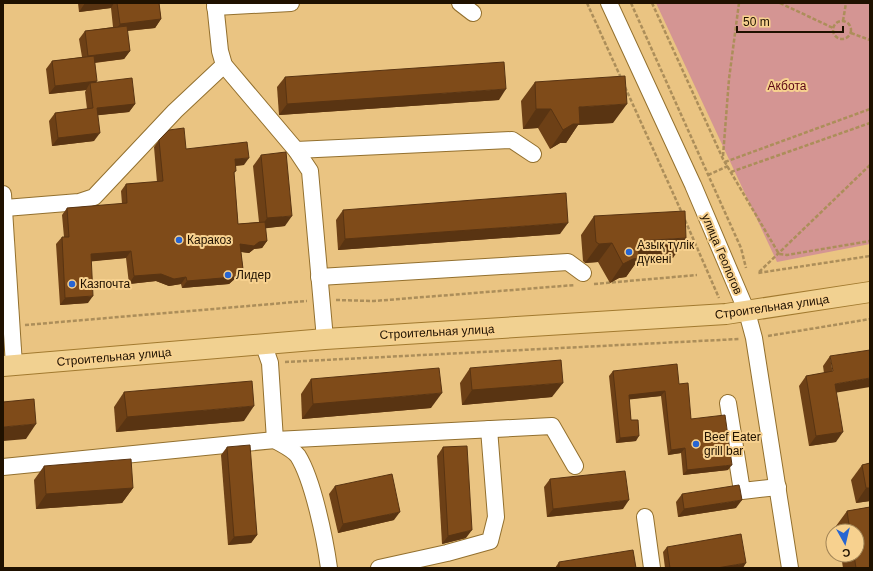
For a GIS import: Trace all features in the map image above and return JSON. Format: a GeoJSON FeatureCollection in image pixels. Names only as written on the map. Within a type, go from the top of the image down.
{"type":"FeatureCollection","features":[{"type":"Feature","properties":{"kind":"main road","name":"Строительная улица"},"geometry":{"type":"LineString","coordinates":[[9,366],[325,338],[726,314],[870,292]]}},
{"type":"Feature","properties":{"kind":"street"},"geometry":{"type":"LineString","coordinates":[[292,3],[215,5],[220,52],[224,65],[296,150],[310,171],[325,338]]}},
{"type":"Feature","properties":{"kind":"street","name":"улица Геологов"},"geometry":{"type":"LineString","coordinates":[[609,3],[693,185],[747,312],[754,338],[790,568]]}},
{"type":"Feature","properties":{"kind":"street"},"geometry":{"type":"LineString","coordinates":[[9,366],[9,321],[4,201],[79,202],[94,197],[175,111],[224,65]]}},
{"type":"Feature","properties":{"kind":"street"},"geometry":{"type":"LineString","coordinates":[[296,150],[512,140],[533,154]]}},
{"type":"Feature","properties":{"kind":"street"},"geometry":{"type":"LineString","coordinates":[[319,277],[568,262],[585,281]]}},
{"type":"Feature","properties":{"kind":"street"},"geometry":{"type":"LineString","coordinates":[[263,343],[270,363],[275,440]]}},
{"type":"Feature","properties":{"kind":"street"},"geometry":{"type":"LineString","coordinates":[[728,403],[742,491],[778,487]]}},
{"type":"Feature","properties":{"kind":"street"},"geometry":{"type":"LineString","coordinates":[[3,467],[275,440],[552,426],[575,466]]}},
{"type":"Feature","properties":{"kind":"street"},"geometry":{"type":"LineString","coordinates":[[379,568],[447,554],[490,541],[496,517],[489,429]]}},
{"type":"Feature","properties":{"kind":"street"},"geometry":{"type":"LineString","coordinates":[[275,440],[297,454],[309,480],[326,546],[329,568]]}},
{"type":"Feature","properties":{"kind":"street"},"geometry":{"type":"LineString","coordinates":[[645,517],[652,568]]}},
{"type":"Feature","properties":{"kind":"path"},"geometry":{"type":"LineString","coordinates":[[587,3],[726,314]]}},
{"type":"Feature","properties":{"kind":"path"},"geometry":{"type":"LineString","coordinates":[[631,3],[741,248],[747,274]]}},
{"type":"Feature","properties":{"kind":"path"},"geometry":{"type":"LineString","coordinates":[[652,3],[723,159],[778,254]]}},
{"type":"Feature","properties":{"kind":"path"},"geometry":{"type":"LineString","coordinates":[[723,159],[722,145],[738,3]]}},
{"type":"Feature","properties":{"kind":"path"},"geometry":{"type":"LineString","coordinates":[[780,3],[833,28]]}},
{"type":"Feature","properties":{"kind":"path"},"geometry":{"type":"LineString","coordinates":[[843,21],[846,3]]}},
{"type":"Feature","properties":{"kind":"path"},"geometry":{"type":"LineString","coordinates":[[839,21],[843,21],[850,25],[851,33],[842,40],[834,36],[833,28],[839,21]]}},
{"type":"Feature","properties":{"kind":"path"},"geometry":{"type":"LineString","coordinates":[[851,33],[870,40]]}},
{"type":"Feature","properties":{"kind":"path"},"geometry":{"type":"LineString","coordinates":[[725,162],[870,109]]}},
{"type":"Feature","properties":{"kind":"path"},"geometry":{"type":"LineString","coordinates":[[731,172],[870,123]]}},
{"type":"Feature","properties":{"kind":"path"},"geometry":{"type":"LineString","coordinates":[[870,165],[758,273],[870,256]]}},
{"type":"Feature","properties":{"kind":"path"},"geometry":{"type":"LineString","coordinates":[[693,185],[709,174],[728,166]]}},
{"type":"Feature","properties":{"kind":"path"},"geometry":{"type":"LineString","coordinates":[[778,254],[787,255],[870,240]]}},
{"type":"Feature","properties":{"kind":"path"},"geometry":{"type":"LineString","coordinates":[[9,321],[321,300],[374,300],[585,281],[697,275]]}},
{"type":"Feature","properties":{"kind":"path"},"geometry":{"type":"LineString","coordinates":[[270,363],[651,343]]}},
{"type":"Feature","properties":{"kind":"green space","name":"Акбота"},"geometry":{"type":"Polygon","coordinates":[[[656,3],[870,3],[870,244],[777,262],[656,3]]]}},
{"type":"Feature","properties":{"kind":"building"},"geometry":{"type":"Polygon","coordinates":[[[117,3],[159,3],[161,19],[120,24],[117,3]]]}},
{"type":"Feature","properties":{"kind":"building"},"geometry":{"type":"Polygon","coordinates":[[[127,26],[130,51],[88,56],[85,31],[127,26]]]}},
{"type":"Feature","properties":{"kind":"building"},"geometry":{"type":"Polygon","coordinates":[[[94,56],[97,81],[55,86],[52,61],[94,56]]]}},
{"type":"Feature","properties":{"kind":"building"},"geometry":{"type":"Polygon","coordinates":[[[504,62],[506,89],[287,104],[285,77],[504,62]]]}},
{"type":"Feature","properties":{"kind":"building"},"geometry":{"type":"Polygon","coordinates":[[[625,76],[627,104],[579,107],[580,124],[573,124],[563,130],[551,109],[536,109],[535,82],[625,76]]]}},
{"type":"Feature","properties":{"kind":"building"},"geometry":{"type":"Polygon","coordinates":[[[132,78],[135,104],[97,108],[100,133],[58,138],[55,113],[93,108],[90,83],[132,78]]]}},
{"type":"Feature","properties":{"kind":"building"},"geometry":{"type":"Polygon","coordinates":[[[184,128],[186,149],[247,142],[249,158],[235,159],[236,171],[234,172],[238,224],[265,222],[267,241],[259,242],[254,246],[240,244],[243,269],[234,277],[187,281],[186,277],[174,279],[161,274],[134,276],[131,251],[91,254],[93,296],[65,298],[62,237],[69,237],[67,208],[127,203],[126,184],[163,181],[159,140],[169,130],[184,128]]]}},
{"type":"Feature","properties":{"kind":"building"},"geometry":{"type":"Polygon","coordinates":[[[286,152],[292,216],[267,218],[261,155],[286,152]]]}},
{"type":"Feature","properties":{"kind":"building"},"geometry":{"type":"Polygon","coordinates":[[[566,193],[568,223],[345,239],[343,210],[566,193]]]}},
{"type":"Feature","properties":{"kind":"building"},"geometry":{"type":"Polygon","coordinates":[[[685,211],[686,238],[638,241],[639,258],[623,264],[612,243],[599,244],[596,242],[594,216],[685,211]]]}},
{"type":"Feature","properties":{"kind":"building"},"geometry":{"type":"Polygon","coordinates":[[[870,350],[870,378],[835,384],[843,432],[816,436],[806,376],[833,371],[830,356],[870,350]]]}},
{"type":"Feature","properties":{"kind":"building"},"geometry":{"type":"Polygon","coordinates":[[[561,360],[563,383],[472,390],[470,368],[561,360]]]}},
{"type":"Feature","properties":{"kind":"building"},"geometry":{"type":"Polygon","coordinates":[[[677,364],[679,384],[688,383],[691,419],[725,415],[732,465],[687,470],[685,448],[671,450],[665,391],[629,395],[631,420],[638,420],[639,436],[620,438],[613,371],[677,364]]]}},
{"type":"Feature","properties":{"kind":"building"},"geometry":{"type":"Polygon","coordinates":[[[439,368],[442,393],[313,404],[311,379],[439,368]]]}},
{"type":"Feature","properties":{"kind":"building"},"geometry":{"type":"Polygon","coordinates":[[[252,381],[254,406],[127,417],[124,392],[252,381]]]}},
{"type":"Feature","properties":{"kind":"building"},"geometry":{"type":"Polygon","coordinates":[[[34,399],[36,424],[3,427],[3,402],[34,399]]]}},
{"type":"Feature","properties":{"kind":"building"},"geometry":{"type":"Polygon","coordinates":[[[250,445],[257,535],[234,537],[227,447],[250,445]]]}},
{"type":"Feature","properties":{"kind":"building"},"geometry":{"type":"Polygon","coordinates":[[[467,446],[472,530],[448,536],[443,447],[467,446]]]}},
{"type":"Feature","properties":{"kind":"building"},"geometry":{"type":"Polygon","coordinates":[[[131,459],[133,488],[46,494],[44,466],[131,459]]]}},
{"type":"Feature","properties":{"kind":"building"},"geometry":{"type":"Polygon","coordinates":[[[870,463],[870,488],[866,488],[862,465],[870,463]]]}},
{"type":"Feature","properties":{"kind":"building"},"geometry":{"type":"Polygon","coordinates":[[[625,471],[629,500],[553,509],[550,479],[625,471]]]}},
{"type":"Feature","properties":{"kind":"building"},"geometry":{"type":"Polygon","coordinates":[[[392,474],[400,512],[343,524],[335,486],[392,474]]]}},
{"type":"Feature","properties":{"kind":"building"},"geometry":{"type":"Polygon","coordinates":[[[739,485],[742,500],[684,509],[682,494],[739,485]]]}},
{"type":"Feature","properties":{"kind":"building"},"geometry":{"type":"Polygon","coordinates":[[[870,507],[870,568],[856,568],[855,563],[865,563],[865,523],[849,523],[847,511],[870,507]]]}},
{"type":"Feature","properties":{"kind":"building"},"geometry":{"type":"Polygon","coordinates":[[[741,534],[746,563],[717,568],[670,568],[667,547],[741,534]]]}},
{"type":"Feature","properties":{"kind":"building"},"geometry":{"type":"Polygon","coordinates":[[[633,550],[636,568],[559,568],[559,562],[633,550]]]}},
{"type":"Feature","properties":{"kind":"place","name":"Каракоз"},"geometry":{"type":"Point","coordinates":[179,240]}},
{"type":"Feature","properties":{"kind":"place","name":"Азық түлік дүкені"},"geometry":{"type":"Point","coordinates":[629,252]}},
{"type":"Feature","properties":{"kind":"place","name":"Лидер"},"geometry":{"type":"Point","coordinates":[228,275]}},
{"type":"Feature","properties":{"kind":"place","name":"Казпочта"},"geometry":{"type":"Point","coordinates":[72,284]}},
{"type":"Feature","properties":{"kind":"place","name":"Beef Eater grill bar"},"geometry":{"type":"Point","coordinates":[696,444]}}]}
